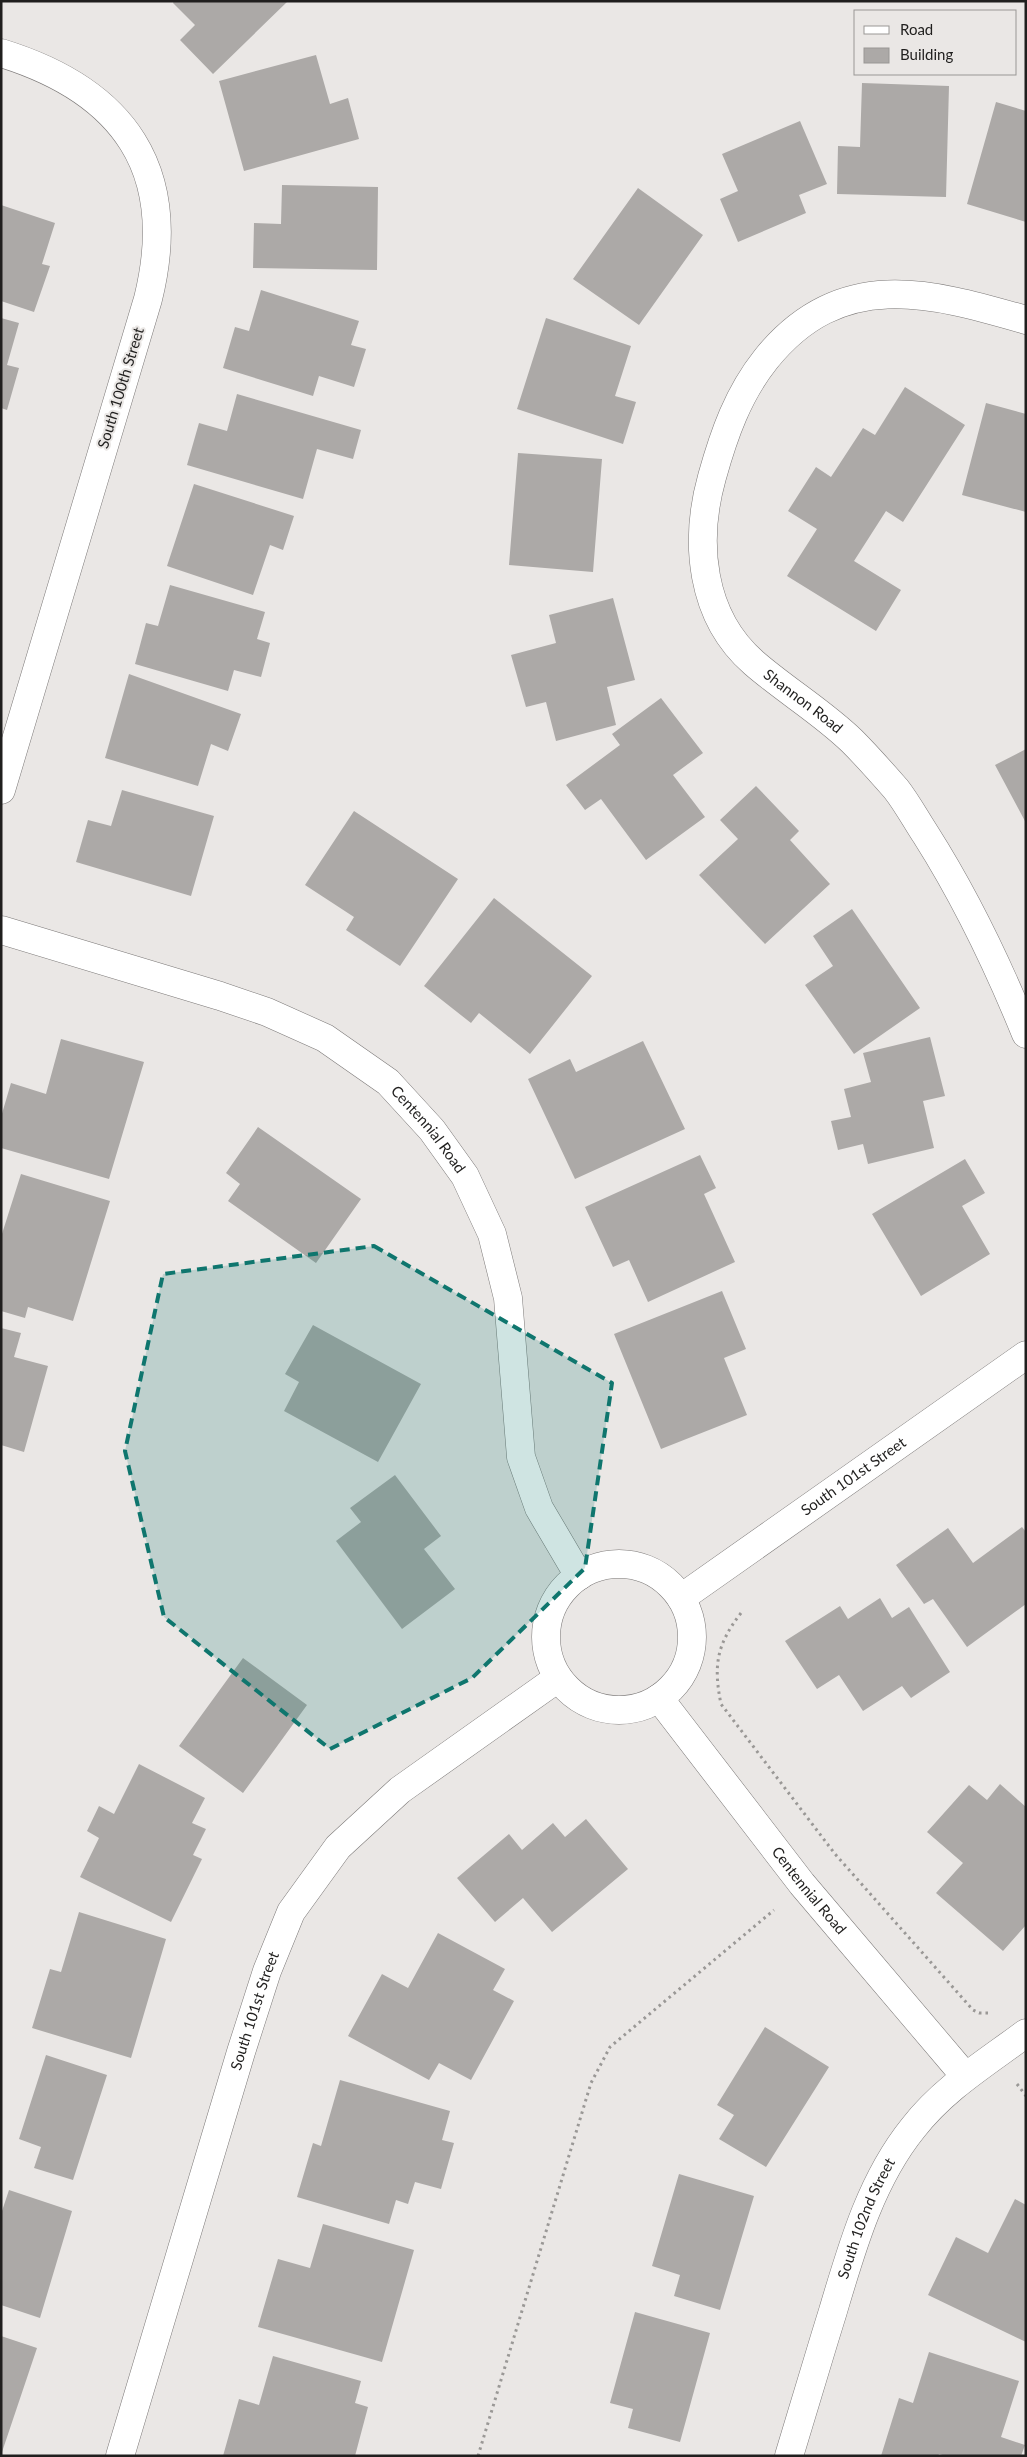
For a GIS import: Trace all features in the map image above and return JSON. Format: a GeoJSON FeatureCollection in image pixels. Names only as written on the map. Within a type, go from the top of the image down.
{"type":"FeatureCollection","features":[{"type":"Feature","properties":{"kind":"street","name":"South 100th Street"},"geometry":{"type":"LineString","coordinates":[[1,52],[29,61],[61,75],[84,90],[104,107],[119,124],[141,158],[152,186],[158,231],[157,257],[148,299],[1,790]]}},
{"type":"Feature","properties":{"kind":"street","name":"Shannon Road"},"geometry":{"type":"LineString","coordinates":[[1026,320],[955,300],[928,295],[886,294],[865,297],[827,309],[793,332],[758,369],[734,409],[711,481],[703,518],[702,541],[707,586],[726,629],[739,648],[753,662],[852,740],[898,792],[942,861],[1000,971],[1026,1034]]}},
{"type":"Feature","properties":{"kind":"street","name":"Centennial Road"},"geometry":{"type":"LineString","coordinates":[[1,930],[220,996],[267,1012],[325,1038],[388,1082],[432,1130],[465,1176],[492,1234],[508,1298],[521,1457],[539,1508],[579,1576]]}},
{"type":"Feature","properties":{"kind":"street","name":"South 101st Street"},"geometry":{"type":"LineString","coordinates":[[681,1598],[1026,1355]]}},
{"type":"Feature","properties":{"kind":"street"},"geometry":{"type":"LineString","coordinates":[[623,1565],[646,1569],[666,1581],[681,1598],[691,1627],[692,1642],[687,1664],[676,1683],[660,1698],[639,1708],[616,1710],[594,1706],[574,1695],[558,1678],[548,1657],[546,1634],[551,1611],[558,1598],[562,1591],[579,1576],[601,1566],[623,1565]]}},
{"type":"Feature","properties":{"kind":"street","name":"South 101st Street"},"geometry":{"type":"LineString","coordinates":[[120,2456],[241,2052],[267,1971],[291,1912],[338,1847],[400,1790],[558,1678]]}},
{"type":"Feature","properties":{"kind":"street","name":"Centennial Road"},"geometry":{"type":"LineString","coordinates":[[660,1698],[802,1884],[965,2076]]}},
{"type":"Feature","properties":{"kind":"street","name":"South 102nd Street"},"geometry":{"type":"LineString","coordinates":[[789,2456],[852,2248],[874,2193],[898,2150],[912,2128],[942,2096],[965,2076],[1026,2033]]}},
{"type":"Feature","properties":{"kind":"path"},"geometry":{"type":"LineString","coordinates":[[741,1613],[727,1633],[717,1660],[716,1674],[721,1704],[835,1854],[973,2010],[979,2013],[991,2013],[996,2021]]}},
{"type":"Feature","properties":{"kind":"path"},"geometry":{"type":"LineString","coordinates":[[478,2456],[591,2083],[606,2055],[610,2048],[774,1910]]}},
{"type":"Feature","properties":{"kind":"highlighted area"},"geometry":{"type":"Polygon","coordinates":[[[374,1246],[612,1383],[585,1568],[472,1678],[330,1749],[164,1617],[125,1451],[163,1274],[374,1246]]]}},
{"type":"Feature","properties":{"kind":"building"},"geometry":{"type":"Polygon","coordinates":[[[174,1],[288,1],[213,74],[180,40],[195,25],[173,3],[174,1]]]}},
{"type":"Feature","properties":{"kind":"building"},"geometry":{"type":"Polygon","coordinates":[[[316,55],[330,104],[348,98],[359,139],[244,171],[219,81],[316,55]]]}},
{"type":"Feature","properties":{"kind":"building"},"geometry":{"type":"Polygon","coordinates":[[[862,83],[949,86],[946,197],[837,194],[838,146],[860,147],[862,83]]]}},
{"type":"Feature","properties":{"kind":"building"},"geometry":{"type":"Polygon","coordinates":[[[996,102],[1026,111],[1026,222],[967,204],[996,102]]]}},
{"type":"Feature","properties":{"kind":"building"},"geometry":{"type":"Polygon","coordinates":[[[800,121],[827,184],[799,195],[806,213],[738,242],[720,199],[738,191],[722,154],[800,121]]]}},
{"type":"Feature","properties":{"kind":"building"},"geometry":{"type":"Polygon","coordinates":[[[282,185],[378,187],[377,270],[253,268],[254,223],[281,224],[282,185]]]}},
{"type":"Feature","properties":{"kind":"building"},"geometry":{"type":"Polygon","coordinates":[[[638,188],[703,235],[639,325],[573,279],[638,188]]]}},
{"type":"Feature","properties":{"kind":"building"},"geometry":{"type":"Polygon","coordinates":[[[1,205],[55,223],[42,264],[50,266],[34,312],[1,301],[1,205]]]}},
{"type":"Feature","properties":{"kind":"building"},"geometry":{"type":"Polygon","coordinates":[[[261,290],[359,321],[351,345],[366,349],[354,387],[319,376],[313,396],[223,368],[235,327],[249,331],[261,290]]]}},
{"type":"Feature","properties":{"kind":"building"},"geometry":{"type":"Polygon","coordinates":[[[1,318],[19,323],[7,365],[19,368],[7,410],[1,408],[1,318]]]}},
{"type":"Feature","properties":{"kind":"building"},"geometry":{"type":"Polygon","coordinates":[[[546,318],[631,346],[615,396],[636,402],[623,444],[517,409],[546,318]]]}},
{"type":"Feature","properties":{"kind":"building"},"geometry":{"type":"Polygon","coordinates":[[[905,387],[965,425],[903,522],[886,511],[854,561],[901,590],[876,631],[787,576],[817,529],[788,511],[816,467],[831,477],[863,428],[875,435],[905,387]]]}},
{"type":"Feature","properties":{"kind":"building"},"geometry":{"type":"Polygon","coordinates":[[[237,394],[361,430],[353,459],[317,449],[303,499],[187,465],[199,423],[227,431],[237,394]]]}},
{"type":"Feature","properties":{"kind":"building"},"geometry":{"type":"Polygon","coordinates":[[[986,403],[1026,414],[1026,512],[962,495],[986,403]]]}},
{"type":"Feature","properties":{"kind":"building"},"geometry":{"type":"Polygon","coordinates":[[[518,453],[602,459],[593,572],[509,565],[518,453]]]}},
{"type":"Feature","properties":{"kind":"building"},"geometry":{"type":"Polygon","coordinates":[[[194,484],[294,516],[283,550],[270,545],[253,595],[167,566],[194,484]]]}},
{"type":"Feature","properties":{"kind":"building"},"geometry":{"type":"Polygon","coordinates":[[[170,585],[265,612],[257,639],[270,643],[261,677],[234,670],[228,691],[135,664],[146,623],[158,626],[170,585]]]}},
{"type":"Feature","properties":{"kind":"building"},"geometry":{"type":"Polygon","coordinates":[[[613,598],[635,680],[607,687],[616,725],[556,741],[546,702],[526,707],[511,655],[556,643],[549,615],[613,598]]]}},
{"type":"Feature","properties":{"kind":"building"},"geometry":{"type":"Polygon","coordinates":[[[129,674],[241,714],[228,751],[211,744],[198,786],[105,758],[129,674]]]}},
{"type":"Feature","properties":{"kind":"building"},"geometry":{"type":"Polygon","coordinates":[[[661,698],[703,753],[673,775],[705,817],[646,860],[601,799],[585,810],[566,785],[620,745],[612,734],[661,698]]]}},
{"type":"Feature","properties":{"kind":"building"},"geometry":{"type":"Polygon","coordinates":[[[1026,749],[1026,823],[995,765],[1026,749]]]}},
{"type":"Feature","properties":{"kind":"building"},"geometry":{"type":"Polygon","coordinates":[[[756,786],[799,831],[790,840],[830,884],[765,944],[699,875],[738,839],[720,820],[756,786]]]}},
{"type":"Feature","properties":{"kind":"building"},"geometry":{"type":"Polygon","coordinates":[[[122,790],[214,816],[191,896],[76,862],[88,820],[111,826],[122,790]]]}},
{"type":"Feature","properties":{"kind":"building"},"geometry":{"type":"Polygon","coordinates":[[[354,811],[458,879],[400,966],[346,930],[354,917],[305,885],[354,811]]]}},
{"type":"Feature","properties":{"kind":"building"},"geometry":{"type":"Polygon","coordinates":[[[494,898],[592,976],[530,1054],[479,1013],[471,1023],[424,986],[494,898]]]}},
{"type":"Feature","properties":{"kind":"building"},"geometry":{"type":"Polygon","coordinates":[[[852,909],[920,1008],[854,1054],[805,985],[833,966],[813,936],[852,909]]]}},
{"type":"Feature","properties":{"kind":"building"},"geometry":{"type":"Polygon","coordinates":[[[930,1037],[945,1096],[923,1101],[934,1148],[868,1164],[863,1144],[838,1150],[831,1121],[851,1117],[844,1089],[871,1082],[863,1053],[930,1037]]]}},
{"type":"Feature","properties":{"kind":"building"},"geometry":{"type":"Polygon","coordinates":[[[61,1039],[144,1062],[109,1179],[1,1148],[1,1117],[11,1083],[46,1094],[61,1039]]]}},
{"type":"Feature","properties":{"kind":"building"},"geometry":{"type":"Polygon","coordinates":[[[643,1041],[685,1129],[575,1179],[528,1079],[570,1059],[576,1072],[643,1041]]]}},
{"type":"Feature","properties":{"kind":"building"},"geometry":{"type":"Polygon","coordinates":[[[258,1127],[361,1199],[316,1263],[228,1201],[240,1184],[226,1173],[258,1127]]]}},
{"type":"Feature","properties":{"kind":"building"},"geometry":{"type":"Polygon","coordinates":[[[700,1155],[716,1188],[704,1194],[735,1262],[648,1302],[629,1260],[613,1267],[585,1207],[700,1155]]]}},
{"type":"Feature","properties":{"kind":"building"},"geometry":{"type":"Polygon","coordinates":[[[965,1159],[985,1193],[962,1206],[990,1254],[921,1296],[872,1214],[965,1159]]]}},
{"type":"Feature","properties":{"kind":"building"},"geometry":{"type":"Polygon","coordinates":[[[21,1174],[110,1201],[73,1321],[28,1307],[25,1318],[1,1311],[1,1237],[21,1174]]]}},
{"type":"Feature","properties":{"kind":"building"},"geometry":{"type":"Polygon","coordinates":[[[722,1291],[746,1349],[724,1358],[747,1415],[661,1449],[614,1334],[722,1291]]]}},
{"type":"Feature","properties":{"kind":"building"},"geometry":{"type":"Polygon","coordinates":[[[313,1325],[421,1384],[378,1462],[284,1411],[299,1382],[285,1374],[313,1325]]]}},
{"type":"Feature","properties":{"kind":"building"},"geometry":{"type":"Polygon","coordinates":[[[1,1328],[21,1333],[14,1357],[48,1366],[24,1452],[1,1445],[1,1328]]]}},
{"type":"Feature","properties":{"kind":"building"},"geometry":{"type":"Polygon","coordinates":[[[395,1475],[441,1536],[424,1549],[455,1589],[402,1629],[336,1541],[361,1522],[350,1508],[395,1475]]]}},
{"type":"Feature","properties":{"kind":"building"},"geometry":{"type":"Polygon","coordinates":[[[1022,1527],[1026,1532],[1026,1604],[967,1647],[933,1599],[924,1604],[896,1565],[948,1528],[973,1563],[1022,1527]]]}},
{"type":"Feature","properties":{"kind":"building"},"geometry":{"type":"Polygon","coordinates":[[[880,1598],[892,1618],[909,1607],[950,1672],[911,1698],[902,1686],[863,1711],[839,1675],[817,1689],[785,1641],[840,1606],[848,1619],[880,1598]]]}},
{"type":"Feature","properties":{"kind":"building"},"geometry":{"type":"Polygon","coordinates":[[[243,1658],[307,1705],[243,1793],[179,1746],[243,1658]]]}},
{"type":"Feature","properties":{"kind":"building"},"geometry":{"type":"Polygon","coordinates":[[[139,1764],[205,1798],[192,1823],[206,1829],[193,1855],[202,1859],[171,1922],[80,1877],[99,1838],[87,1831],[99,1806],[114,1814],[139,1764]]]}},
{"type":"Feature","properties":{"kind":"building"},"geometry":{"type":"Polygon","coordinates":[[[1000,1784],[1026,1807],[1026,1925],[1003,1951],[936,1893],[963,1863],[927,1832],[969,1785],[987,1800],[1000,1784]]]}},
{"type":"Feature","properties":{"kind":"building"},"geometry":{"type":"Polygon","coordinates":[[[586,1819],[628,1869],[552,1932],[523,1898],[495,1922],[457,1878],[509,1834],[522,1850],[553,1823],[565,1837],[586,1819]]]}},
{"type":"Feature","properties":{"kind":"building"},"geometry":{"type":"Polygon","coordinates":[[[79,1912],[166,1939],[131,2058],[32,2028],[50,1969],[61,1972],[79,1912]]]}},
{"type":"Feature","properties":{"kind":"building"},"geometry":{"type":"Polygon","coordinates":[[[438,1933],[505,1969],[493,1990],[514,2001],[471,2080],[439,2063],[429,2080],[348,2036],[382,1974],[408,1988],[438,1933]]]}},
{"type":"Feature","properties":{"kind":"building"},"geometry":{"type":"Polygon","coordinates":[[[765,2027],[829,2067],[766,2167],[719,2139],[734,2115],[717,2105],[765,2027]]]}},
{"type":"Feature","properties":{"kind":"building"},"geometry":{"type":"Polygon","coordinates":[[[46,2055],[107,2075],[73,2180],[34,2168],[41,2147],[19,2139],[46,2055]]]}},
{"type":"Feature","properties":{"kind":"building"},"geometry":{"type":"Polygon","coordinates":[[[340,2080],[450,2111],[442,2140],[454,2143],[441,2189],[415,2182],[408,2204],[396,2200],[389,2224],[297,2197],[313,2143],[321,2146],[340,2080]]]}},
{"type":"Feature","properties":{"kind":"building"},"geometry":{"type":"Polygon","coordinates":[[[679,2174],[754,2196],[720,2310],[674,2296],[680,2275],[652,2266],[679,2174]]]}},
{"type":"Feature","properties":{"kind":"building"},"geometry":{"type":"Polygon","coordinates":[[[9,2190],[72,2211],[40,2318],[1,2305],[1,2214],[9,2190]]]}},
{"type":"Feature","properties":{"kind":"building"},"geometry":{"type":"Polygon","coordinates":[[[1015,2199],[1026,2205],[1026,2342],[928,2295],[956,2237],[988,2253],[1015,2199]]]}},
{"type":"Feature","properties":{"kind":"building"},"geometry":{"type":"Polygon","coordinates":[[[323,2224],[414,2250],[382,2362],[258,2327],[278,2259],[310,2268],[323,2224]]]}},
{"type":"Feature","properties":{"kind":"building"},"geometry":{"type":"Polygon","coordinates":[[[635,2312],[710,2333],[680,2442],[628,2428],[633,2409],[610,2403],[635,2312]]]}},
{"type":"Feature","properties":{"kind":"building"},"geometry":{"type":"Polygon","coordinates":[[[1,2336],[37,2348],[2,2452],[1,2452],[1,2336]]]}},
{"type":"Feature","properties":{"kind":"building"},"geometry":{"type":"Polygon","coordinates":[[[929,2352],[1019,2381],[1001,2437],[1025,2445],[1021,2456],[946,2456],[939,2454],[938,2456],[881,2456],[899,2398],[913,2403],[929,2352]]]}},
{"type":"Feature","properties":{"kind":"building"},"geometry":{"type":"Polygon","coordinates":[[[273,2356],[361,2381],[355,2403],[368,2407],[355,2456],[223,2456],[239,2399],[259,2405],[273,2356]]]}}]}
